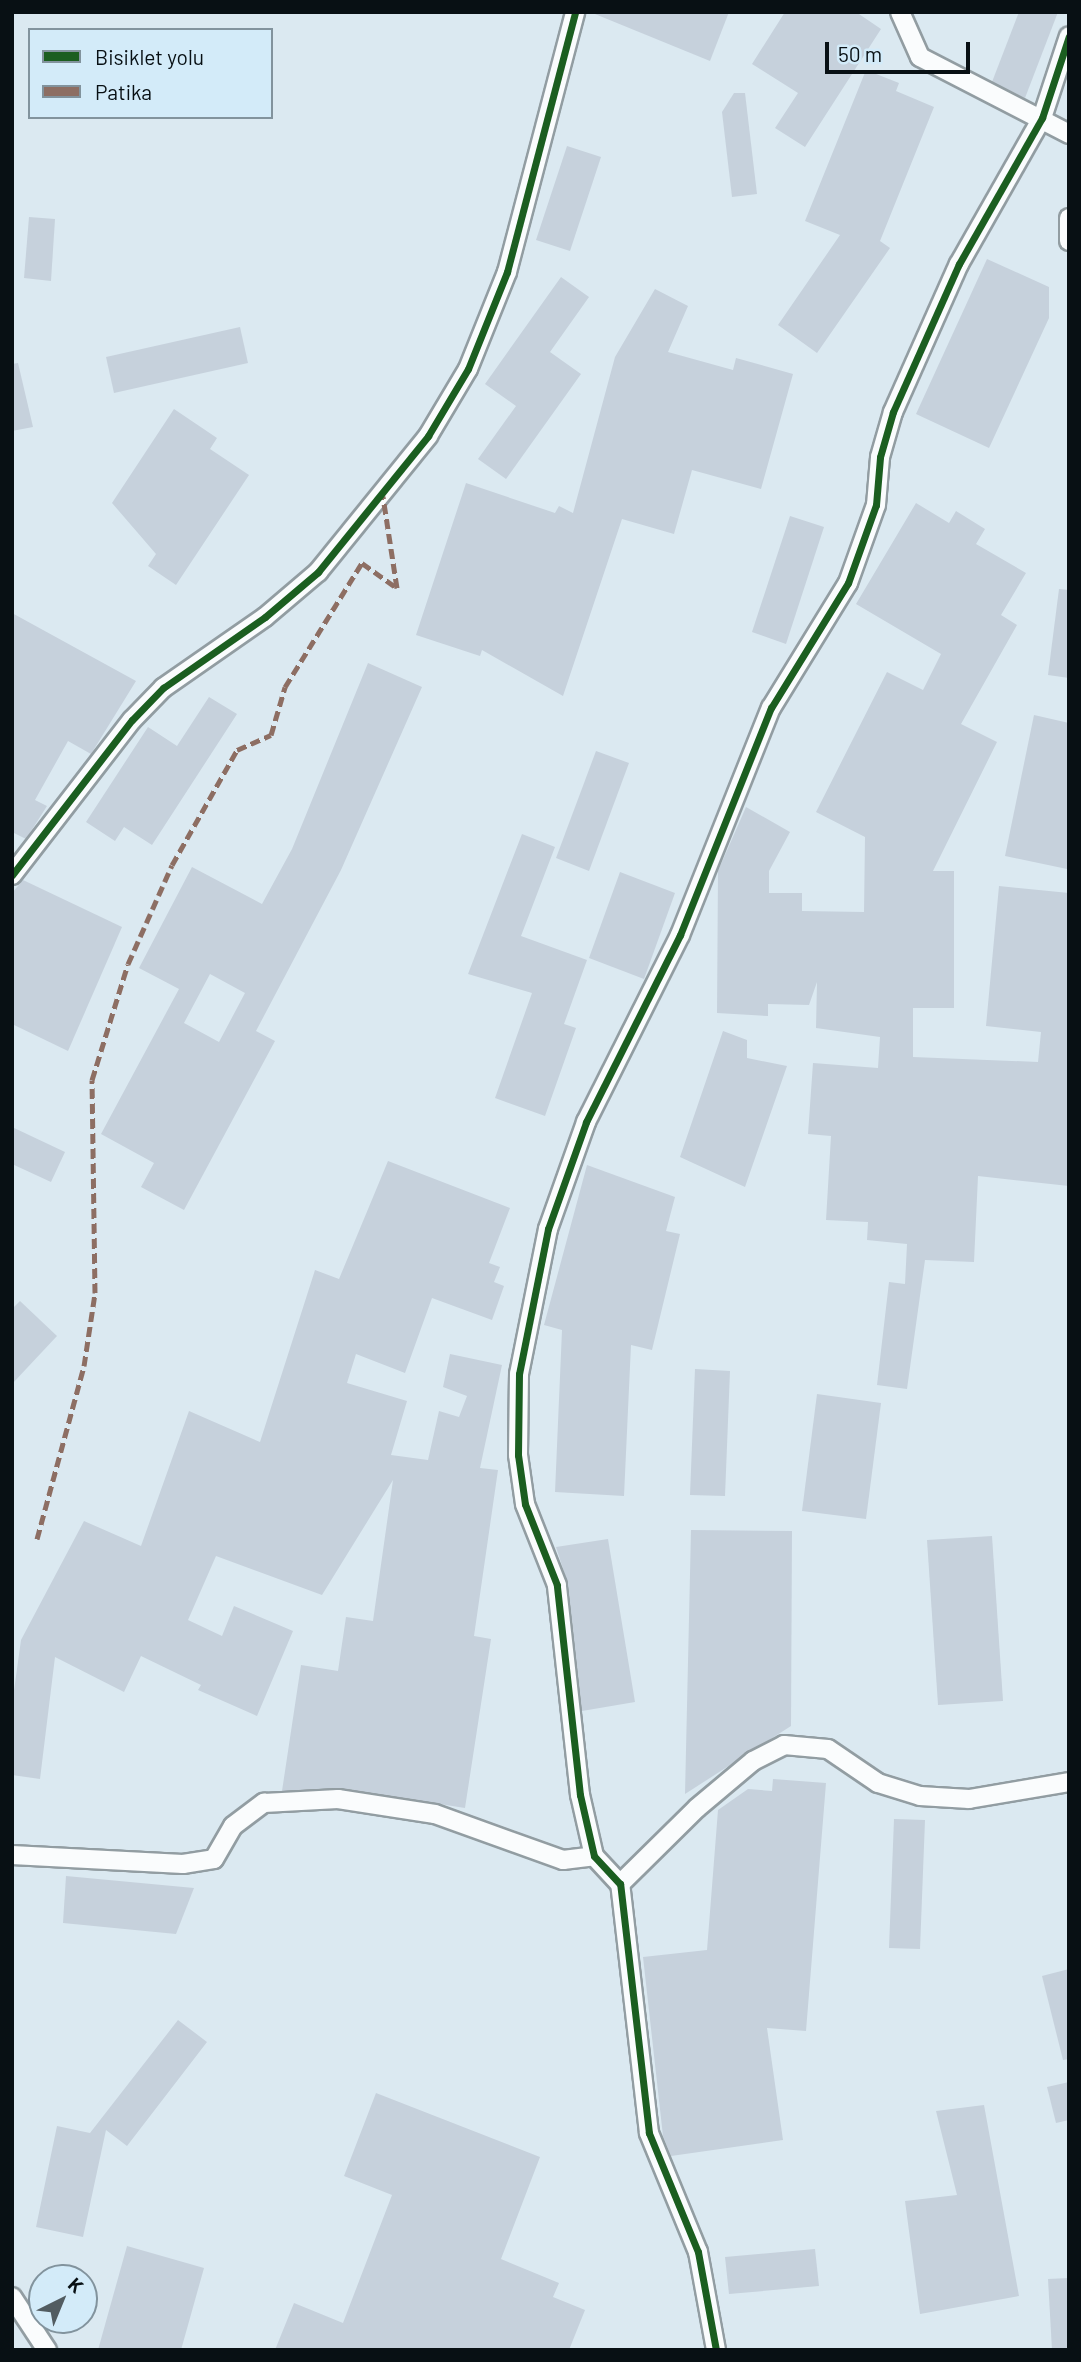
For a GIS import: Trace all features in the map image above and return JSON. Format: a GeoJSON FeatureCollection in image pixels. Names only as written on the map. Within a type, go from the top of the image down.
{"type":"FeatureCollection","features":[{"type":"Feature","properties":{"kind":"street"},"geometry":{"type":"LineString","coordinates":[[12,875],[140,712],[163,688],[265,617],[318,572],[428,436],[468,369],[507,272],[575,12]]}},
{"type":"Feature","properties":{"kind":"street"},"geometry":{"type":"LineString","coordinates":[[900,12],[920,57],[1069,134]]}},
{"type":"Feature","properties":{"kind":"street"},"geometry":{"type":"LineString","coordinates":[[716,2350],[698,2252],[649,2133],[620,1884],[594,1856],[580,1795],[557,1585],[525,1504],[518,1455],[519,1374],[548,1229],[586,1122],[680,935],[771,708],[848,583],[864,548],[880,457],[914,361],[959,264],[1042,118],[1069,36]]}},
{"type":"Feature","properties":{"kind":"street"},"geometry":{"type":"LineString","coordinates":[[1069,218],[1069,241]]}},
{"type":"Feature","properties":{"kind":"street"},"geometry":{"type":"LineString","coordinates":[[620,1884],[697,1808],[753,1761],[783,1745],[828,1749],[877,1783],[933,1797],[969,1799],[1069,1782]]}},
{"type":"Feature","properties":{"kind":"street"},"geometry":{"type":"LineString","coordinates":[[12,1856],[183,1864],[214,1859],[233,1826],[264,1803],[338,1799],[435,1814],[563,1860],[594,1856]]}},
{"type":"Feature","properties":{"kind":"street"},"geometry":{"type":"LineString","coordinates":[[12,2297],[47,2350]]}},
{"type":"Feature","properties":{"kind":"building"},"geometry":{"type":"Polygon","coordinates":[[[590,12],[729,12],[710,61],[590,12]]]}},
{"type":"Feature","properties":{"kind":"building"},"geometry":{"type":"Polygon","coordinates":[[[785,12],[856,12],[881,29],[805,147],[775,128],[798,93],[752,64],[785,12]]]}},
{"type":"Feature","properties":{"kind":"building"},"geometry":{"type":"Polygon","coordinates":[[[1019,12],[1058,12],[1025,98],[992,82],[1019,12]]]}},
{"type":"Feature","properties":{"kind":"building"},"geometry":{"type":"Polygon","coordinates":[[[866,70],[899,83],[896,91],[934,107],[880,241],[890,248],[817,353],[778,325],[840,235],[805,221],[866,70]]]}},
{"type":"Feature","properties":{"kind":"building"},"geometry":{"type":"Polygon","coordinates":[[[734,93],[745,93],[757,194],[732,197],[722,112],[734,93]]]}},
{"type":"Feature","properties":{"kind":"building"},"geometry":{"type":"Polygon","coordinates":[[[567,146],[601,157],[570,251],[536,240],[567,146]]]}},
{"type":"Feature","properties":{"kind":"building"},"geometry":{"type":"Polygon","coordinates":[[[29,217],[55,219],[51,281],[24,278],[29,217]]]}},
{"type":"Feature","properties":{"kind":"building"},"geometry":{"type":"Polygon","coordinates":[[[987,259],[1049,287],[1049,318],[989,448],[916,414],[987,259]]]}},
{"type":"Feature","properties":{"kind":"building"},"geometry":{"type":"Polygon","coordinates":[[[561,277],[589,297],[550,352],[581,374],[506,479],[478,459],[516,406],[485,384],[561,277]]]}},
{"type":"Feature","properties":{"kind":"building"},"geometry":{"type":"Polygon","coordinates":[[[655,289],[688,306],[668,352],[733,370],[736,358],[793,374],[761,489],[692,470],[674,534],[622,519],[563,696],[482,650],[480,656],[416,635],[466,483],[555,513],[559,506],[573,513],[615,357],[655,289]]]}},
{"type":"Feature","properties":{"kind":"building"},"geometry":{"type":"Polygon","coordinates":[[[240,327],[248,363],[114,393],[106,357],[240,327]]]}},
{"type":"Feature","properties":{"kind":"building"},"geometry":{"type":"Polygon","coordinates":[[[18,363],[33,427],[12,431],[12,364],[18,363]]]}},
{"type":"Feature","properties":{"kind":"building"},"geometry":{"type":"Polygon","coordinates":[[[174,409],[217,438],[210,449],[249,475],[176,585],[148,566],[156,554],[112,503],[174,409]]]}},
{"type":"Feature","properties":{"kind":"building"},"geometry":{"type":"Polygon","coordinates":[[[916,503],[949,523],[956,511],[985,529],[976,544],[1026,573],[1001,615],[1017,625],[961,724],[997,742],[933,871],[954,871],[954,1008],[913,1008],[913,1057],[1038,1062],[1041,1032],[986,1026],[999,886],[1069,893],[1069,1186],[978,1176],[974,1262],[925,1260],[907,1389],[877,1385],[889,1282],[905,1284],[907,1244],[867,1240],[868,1222],[826,1220],[831,1136],[808,1134],[813,1063],[878,1068],[880,1037],[816,1028],[817,982],[809,1005],[768,1004],[768,1016],[717,1013],[718,871],[746,807],[790,832],[769,871],[769,893],[802,893],[802,911],[864,912],[865,837],[816,812],[887,672],[923,690],[941,654],[856,604],[916,503]]]}},
{"type":"Feature","properties":{"kind":"building"},"geometry":{"type":"Polygon","coordinates":[[[790,516],[824,527],[786,644],[752,632],[790,516]]]}},
{"type":"Feature","properties":{"kind":"building"},"geometry":{"type":"Polygon","coordinates":[[[1059,589],[1069,590],[1069,678],[1048,675],[1059,589]]]}},
{"type":"Feature","properties":{"kind":"building"},"geometry":{"type":"Polygon","coordinates":[[[12,613],[136,681],[91,754],[68,741],[35,800],[47,806],[26,839],[12,832],[12,613]]]}},
{"type":"Feature","properties":{"kind":"building"},"geometry":{"type":"Polygon","coordinates":[[[368,663],[422,687],[341,870],[256,1031],[275,1041],[184,1210],[141,1187],[154,1163],[101,1134],[179,989],[139,968],[192,867],[262,904],[292,849],[368,663]],[[210,974],[184,1023],[219,1042],[245,993],[210,974]]]}},
{"type":"Feature","properties":{"kind":"building"},"geometry":{"type":"Polygon","coordinates":[[[209,697],[237,714],[152,845],[124,827],[115,841],[86,822],[148,727],[177,746],[209,697]]]}},
{"type":"Feature","properties":{"kind":"building"},"geometry":{"type":"Polygon","coordinates":[[[1034,715],[1069,723],[1067,869],[1005,856],[1034,715]]]}},
{"type":"Feature","properties":{"kind":"building"},"geometry":{"type":"Polygon","coordinates":[[[596,751],[629,763],[589,871],[556,858],[596,751]]]}},
{"type":"Feature","properties":{"kind":"building"},"geometry":{"type":"Polygon","coordinates":[[[522,834],[555,847],[521,936],[587,960],[564,1024],[576,1028],[545,1116],[495,1098],[532,993],[468,974],[522,834]]]}},
{"type":"Feature","properties":{"kind":"building"},"geometry":{"type":"Polygon","coordinates":[[[620,872],[675,893],[644,979],[589,958],[620,872]]]}},
{"type":"Feature","properties":{"kind":"building"},"geometry":{"type":"Polygon","coordinates":[[[23,880],[122,927],[68,1051],[12,1024],[12,893],[23,880]]]}},
{"type":"Feature","properties":{"kind":"building"},"geometry":{"type":"Polygon","coordinates":[[[723,1031],[747,1040],[747,1058],[787,1066],[745,1187],[680,1157],[723,1031]]]}},
{"type":"Feature","properties":{"kind":"building"},"geometry":{"type":"Polygon","coordinates":[[[12,1127],[65,1152],[51,1182],[12,1164],[12,1127]]]}},
{"type":"Feature","properties":{"kind":"building"},"geometry":{"type":"Polygon","coordinates":[[[388,1161],[510,1208],[489,1263],[500,1267],[494,1282],[504,1286],[492,1320],[432,1298],[405,1373],[356,1354],[347,1383],[407,1401],[391,1455],[428,1460],[439,1411],[459,1417],[467,1396],[443,1387],[450,1354],[502,1365],[480,1468],[498,1470],[474,1636],[491,1639],[465,1808],[339,1788],[282,1791],[301,1665],[338,1671],[346,1617],[373,1621],[393,1480],[322,1595],[216,1556],[188,1620],[222,1636],[234,1606],[293,1631],[257,1716],[198,1690],[201,1685],[141,1656],[124,1692],[55,1657],[40,1779],[12,1775],[12,1705],[21,1640],[84,1521],[141,1546],[189,1411],[260,1442],[315,1270],[339,1279],[388,1161]]]}},
{"type":"Feature","properties":{"kind":"building"},"geometry":{"type":"Polygon","coordinates":[[[587,1165],[675,1197],[666,1231],[680,1234],[652,1350],[631,1345],[624,1496],[555,1492],[562,1330],[544,1325],[587,1165]]]}},
{"type":"Feature","properties":{"kind":"building"},"geometry":{"type":"Polygon","coordinates":[[[20,1301],[57,1336],[12,1384],[12,1309],[20,1301]]]}},
{"type":"Feature","properties":{"kind":"building"},"geometry":{"type":"Polygon","coordinates":[[[695,1369],[730,1371],[725,1496],[690,1495],[695,1369]]]}},
{"type":"Feature","properties":{"kind":"building"},"geometry":{"type":"Polygon","coordinates":[[[817,1394],[881,1403],[866,1519],[802,1511],[817,1394]]]}},
{"type":"Feature","properties":{"kind":"building"},"geometry":{"type":"Polygon","coordinates":[[[691,1530],[792,1531],[791,1726],[685,1794],[691,1530]]]}},
{"type":"Feature","properties":{"kind":"building"},"geometry":{"type":"Polygon","coordinates":[[[992,1536],[1003,1701],[938,1705],[927,1540],[992,1536]]]}},
{"type":"Feature","properties":{"kind":"building"},"geometry":{"type":"Polygon","coordinates":[[[608,1539],[635,1702],[582,1711],[568,1584],[556,1547],[608,1539]]]}},
{"type":"Feature","properties":{"kind":"building"},"geometry":{"type":"Polygon","coordinates":[[[773,1779],[826,1783],[806,2031],[767,2028],[783,2140],[671,2156],[663,2136],[643,1957],[707,1950],[718,1810],[748,1789],[772,1791],[773,1779]]]}},
{"type":"Feature","properties":{"kind":"building"},"geometry":{"type":"Polygon","coordinates":[[[894,1819],[925,1820],[920,1949],[889,1948],[894,1819]]]}},
{"type":"Feature","properties":{"kind":"building"},"geometry":{"type":"Polygon","coordinates":[[[66,1876],[194,1888],[176,1934],[63,1923],[66,1876]]]}},
{"type":"Feature","properties":{"kind":"building"},"geometry":{"type":"Polygon","coordinates":[[[1069,1969],[1069,2059],[1063,2060],[1042,1976],[1069,1969]]]}},
{"type":"Feature","properties":{"kind":"building"},"geometry":{"type":"Polygon","coordinates":[[[178,2020],[207,2042],[127,2146],[106,2130],[83,2237],[36,2227],[57,2126],[90,2133],[178,2020]]]}},
{"type":"Feature","properties":{"kind":"building"},"geometry":{"type":"Polygon","coordinates":[[[1069,2082],[1069,2120],[1056,2123],[1047,2087],[1069,2082]]]}},
{"type":"Feature","properties":{"kind":"building"},"geometry":{"type":"Polygon","coordinates":[[[376,2093],[540,2157],[501,2259],[559,2283],[553,2297],[585,2310],[569,2350],[275,2350],[294,2303],[343,2323],[392,2195],[344,2176],[376,2093]]]}},
{"type":"Feature","properties":{"kind":"building"},"geometry":{"type":"Polygon","coordinates":[[[984,2105],[1019,2296],[920,2314],[905,2201],[957,2195],[936,2111],[984,2105]]]}},
{"type":"Feature","properties":{"kind":"building"},"geometry":{"type":"Polygon","coordinates":[[[127,2246],[204,2268],[181,2350],[98,2350],[127,2246]]]}},
{"type":"Feature","properties":{"kind":"building"},"geometry":{"type":"Polygon","coordinates":[[[815,2249],[819,2286],[729,2294],[725,2257],[815,2249]]]}},
{"type":"Feature","properties":{"kind":"building"},"geometry":{"type":"Polygon","coordinates":[[[1069,2278],[1069,2350],[1052,2350],[1048,2279],[1069,2278]]]}},
{"type":"Feature","properties":{"kind":"marked path"},"geometry":{"type":"LineString","coordinates":[[37,1539],[84,1366],[95,1293],[92,1080],[128,964],[172,865],[237,750],[271,735],[285,687],[362,563],[397,588],[383,496]]}},
{"type":"Feature","properties":{"kind":"cycle path"},"geometry":{"type":"LineString","coordinates":[[12,875],[132,720],[163,688],[265,617],[318,572],[428,436],[468,369],[507,272],[575,12]]}},
{"type":"Feature","properties":{"kind":"cycle path"},"geometry":{"type":"LineString","coordinates":[[716,2350],[698,2252],[649,2133],[620,1884],[594,1856],[580,1795],[557,1585],[525,1504],[518,1455],[519,1374],[548,1229],[586,1122],[680,935],[771,708],[848,583],[876,505],[880,457],[893,412],[959,264],[1042,118],[1069,36]]}}]}
